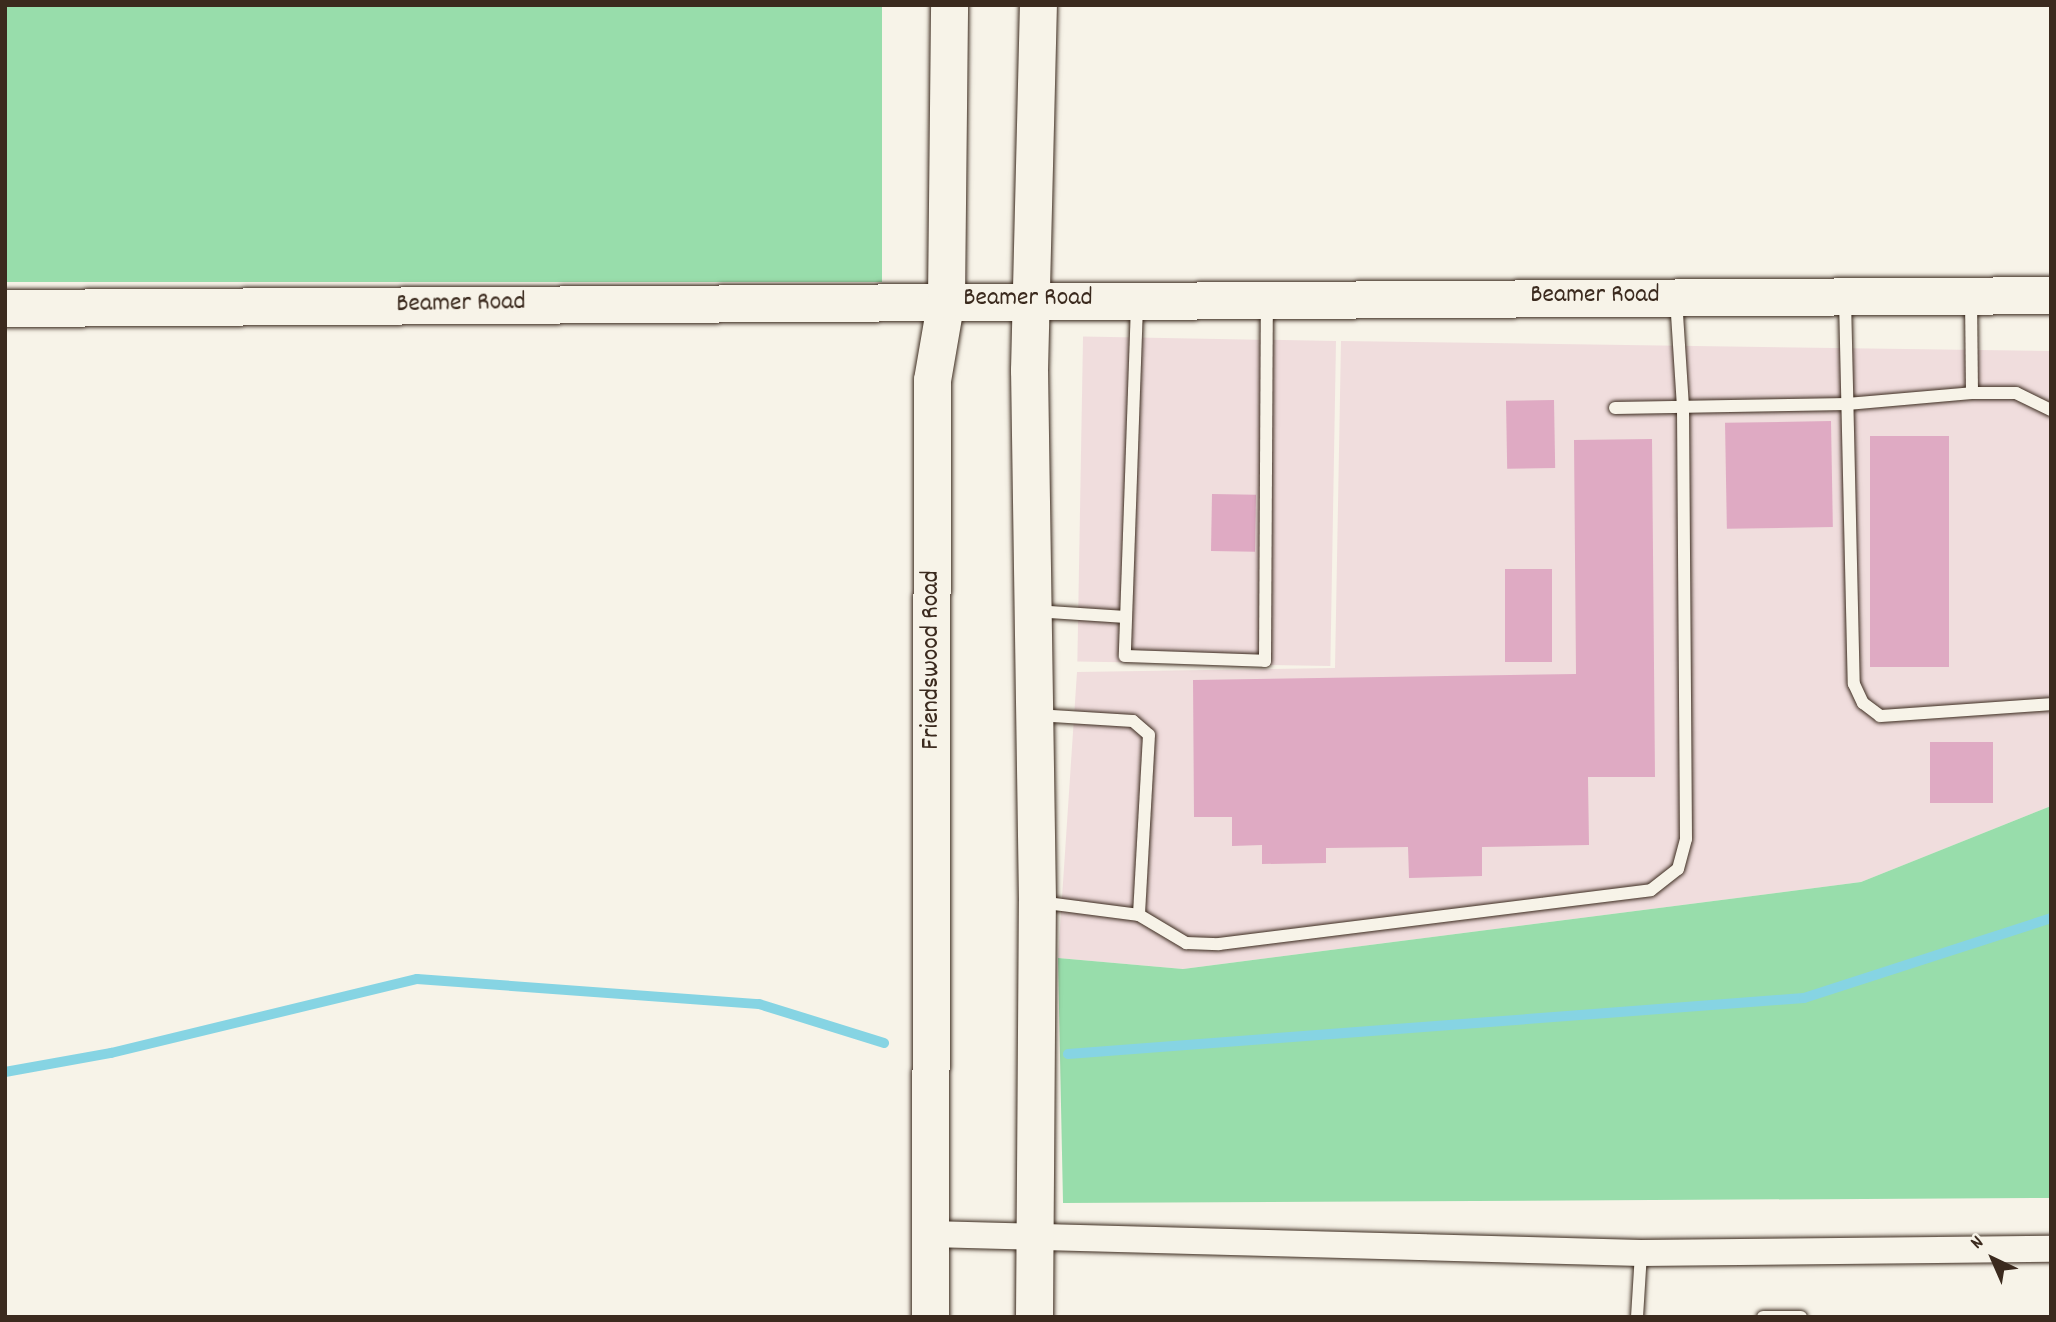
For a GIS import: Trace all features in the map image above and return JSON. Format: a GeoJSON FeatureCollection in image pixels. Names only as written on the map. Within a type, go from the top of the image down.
{"type":"FeatureCollection","features":[{"type":"Feature","properties":{"kind":"main road","name":"Friendswood Road"},"geometry":{"type":"LineString","coordinates":[[930,1317],[932,380],[946,299],[949,5]]}},
{"type":"Feature","properties":{"kind":"main road"},"geometry":{"type":"LineString","coordinates":[[1034,1317],[1037,901],[1032,715],[1032,298],[1038,5]]}},
{"type":"Feature","properties":{"kind":"main road","name":"Beamer Road"},"geometry":{"type":"LineString","coordinates":[[5,308],[1032,298],[2051,295]]}},
{"type":"Feature","properties":{"kind":"street"},"geometry":{"type":"LineString","coordinates":[[930,1234],[1033,1234],[1641,1253],[2051,1249]]}},
{"type":"Feature","properties":{"kind":"lane"},"geometry":{"type":"LineString","coordinates":[[1844,295],[1854,684],[1863,703],[1880,716],[2051,704]]}},
{"type":"Feature","properties":{"kind":"lane"},"geometry":{"type":"LineString","coordinates":[[1971,295],[1972,393]]}},
{"type":"Feature","properties":{"kind":"lane"},"geometry":{"type":"LineString","coordinates":[[1037,901],[1139,915],[1186,943],[1219,944],[1651,890],[1678,869],[1686,839],[1683,407],[1675,296]]}},
{"type":"Feature","properties":{"kind":"lane"},"geometry":{"type":"LineString","coordinates":[[1137,299],[1125,656],[1265,661],[1267,298]]}},
{"type":"Feature","properties":{"kind":"lane"},"geometry":{"type":"LineString","coordinates":[[1615,408],[1847,404],[1972,393],[2016,393],[2051,410]]}},
{"type":"Feature","properties":{"kind":"lane"},"geometry":{"type":"LineString","coordinates":[[1034,611],[1126,617]]}},
{"type":"Feature","properties":{"kind":"lane"},"geometry":{"type":"LineString","coordinates":[[1032,715],[1133,721],[1149,735],[1139,915]]}},
{"type":"Feature","properties":{"kind":"lane"},"geometry":{"type":"LineString","coordinates":[[1637,1317],[1641,1253]]}},
{"type":"Feature","properties":{"kind":"lane"},"geometry":{"type":"LineString","coordinates":[[1763,1317],[1801,1317]]}},
{"type":"Feature","properties":{"kind":"shaded area"},"geometry":{"type":"Polygon","coordinates":[[[1083,337],[1336,341],[1330,666],[1077,662],[1083,337]]]}},
{"type":"Feature","properties":{"kind":"shaded area"},"geometry":{"type":"Polygon","coordinates":[[[1341,341],[2051,351],[2051,806],[1861,882],[1183,969],[1058,958],[1077,672],[1335,668],[1341,341]]]}},
{"type":"Feature","properties":{"kind":"green space"},"geometry":{"type":"Polygon","coordinates":[[[5,5],[882,5],[882,282],[5,282],[5,5]]]}},
{"type":"Feature","properties":{"kind":"green space"},"geometry":{"type":"Polygon","coordinates":[[[2051,806],[2051,1198],[1063,1203],[1058,958],[1183,969],[1861,882],[2051,806]]]}},
{"type":"Feature","properties":{"kind":"building"},"geometry":{"type":"Polygon","coordinates":[[[1554,400],[1555,468],[1507,469],[1506,401],[1554,400]]]}},
{"type":"Feature","properties":{"kind":"building"},"geometry":{"type":"Polygon","coordinates":[[[1831,421],[1833,527],[1727,529],[1725,423],[1831,421]]]}},
{"type":"Feature","properties":{"kind":"building"},"geometry":{"type":"Polygon","coordinates":[[[1870,436],[1949,436],[1949,667],[1870,667],[1870,436]]]}},
{"type":"Feature","properties":{"kind":"building"},"geometry":{"type":"Polygon","coordinates":[[[1652,439],[1655,777],[1588,777],[1589,845],[1482,847],[1482,876],[1409,878],[1408,847],[1326,848],[1326,863],[1262,864],[1262,845],[1232,846],[1232,817],[1194,817],[1193,680],[1576,674],[1574,440],[1652,439]]]}},
{"type":"Feature","properties":{"kind":"building"},"geometry":{"type":"Polygon","coordinates":[[[1212,494],[1256,495],[1255,552],[1211,551],[1212,494]]]}},
{"type":"Feature","properties":{"kind":"building"},"geometry":{"type":"Polygon","coordinates":[[[1505,569],[1552,569],[1552,662],[1505,662],[1505,569]]]}},
{"type":"Feature","properties":{"kind":"building"},"geometry":{"type":"Polygon","coordinates":[[[1930,742],[1993,742],[1993,803],[1930,803],[1930,742]]]}},
{"type":"Feature","properties":{"kind":"waterway"},"geometry":{"type":"LineString","coordinates":[[1068,1054],[1804,998],[2051,918]]}},
{"type":"Feature","properties":{"kind":"waterway"},"geometry":{"type":"LineString","coordinates":[[5,1072],[111,1053],[417,979],[759,1004],[884,1043]]}}]}
